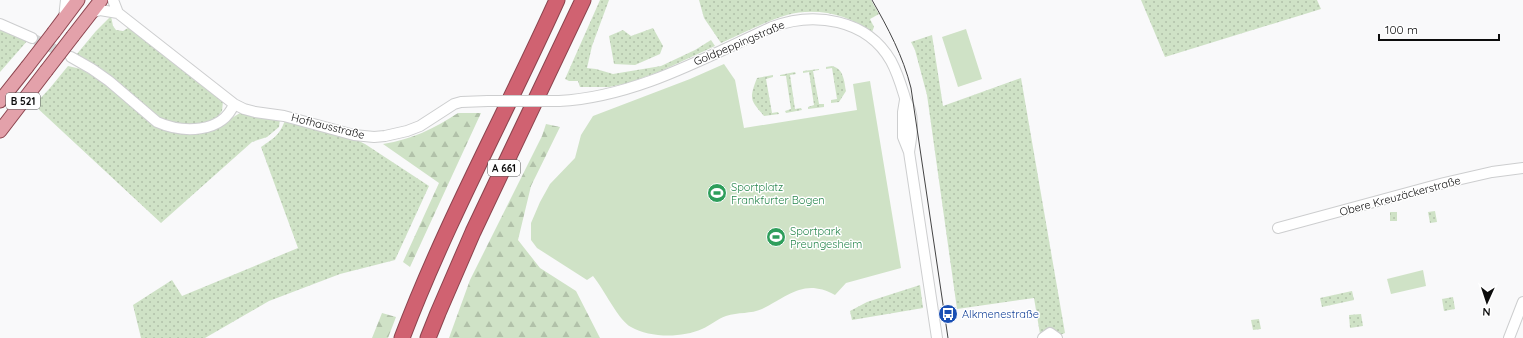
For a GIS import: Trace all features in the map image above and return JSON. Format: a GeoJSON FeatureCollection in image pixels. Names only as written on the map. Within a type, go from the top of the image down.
{"type":"FeatureCollection","features":[{"type":"Feature","properties":{"kind":"highway","name":"A 661"},"geometry":{"type":"LineString","coordinates":[[402,338],[416,301],[450,223],[557,0]]}},
{"type":"Feature","properties":{"kind":"highway","name":"A 661"},"geometry":{"type":"LineString","coordinates":[[428,338],[473,232],[583,0]]}},
{"type":"Feature","properties":{"kind":"main road","name":"B 521"},"geometry":{"type":"LineString","coordinates":[[0,101],[78,0]]}},
{"type":"Feature","properties":{"kind":"main road","name":"B 521"},"geometry":{"type":"LineString","coordinates":[[0,131],[101,0]]}},
{"type":"Feature","properties":{"kind":"street"},"geometry":{"type":"LineString","coordinates":[[63,20],[66,0]]}},
{"type":"Feature","properties":{"kind":"street"},"geometry":{"type":"LineString","coordinates":[[91,13],[100,10],[118,13],[114,0]]}},
{"type":"Feature","properties":{"kind":"street","name":"Hofhausstraße"},"geometry":{"type":"LineString","coordinates":[[118,13],[234,104],[255,112],[284,116],[354,134],[374,137],[407,131],[420,126],[454,104],[461,102],[559,102]]}},
{"type":"Feature","properties":{"kind":"street","name":"Goldpeppingstraße"},"geometry":{"type":"LineString","coordinates":[[559,102],[599,96],[638,86],[777,25],[792,20],[812,18],[832,20],[855,28],[875,42],[891,61],[901,83],[905,100],[910,110],[912,134],[909,152],[937,338]]}},
{"type":"Feature","properties":{"kind":"street"},"geometry":{"type":"LineString","coordinates":[[0,24],[32,38]]}},
{"type":"Feature","properties":{"kind":"street"},"geometry":{"type":"LineString","coordinates":[[71,57],[92,69],[157,122],[168,126],[180,129],[198,129],[213,125],[230,112],[234,104]]}},
{"type":"Feature","properties":{"kind":"street","name":"Obere Kreuzäckerstraße"},"geometry":{"type":"LineString","coordinates":[[1278,228],[1444,183],[1492,172],[1523,168]]}},
{"type":"Feature","properties":{"kind":"street"},"geometry":{"type":"LineString","coordinates":[[1509,338],[1523,302]]}},
{"type":"Feature","properties":{"kind":"street"},"geometry":{"type":"LineString","coordinates":[[1043,338],[1050,333],[1057,338]]}},
{"type":"Feature","properties":{"kind":"green space"},"geometry":{"type":"Polygon","coordinates":[[[600,0],[609,0],[592,46],[587,68],[613,74],[661,66],[695,50],[711,40],[715,46],[661,71],[628,83],[609,87],[580,87],[578,81],[569,81],[565,79],[600,0]]]}},
{"type":"Feature","properties":{"kind":"green space"},"geometry":{"type":"Polygon","coordinates":[[[699,0],[871,0],[879,14],[870,19],[874,27],[872,32],[853,21],[842,17],[820,12],[809,12],[787,15],[778,18],[721,43],[704,18],[699,0]]]}},
{"type":"Feature","properties":{"kind":"green space"},"geometry":{"type":"Polygon","coordinates":[[[1141,0],[1317,0],[1321,9],[1165,57],[1141,0]]]}},
{"type":"Feature","properties":{"kind":"green space"},"geometry":{"type":"Polygon","coordinates":[[[111,16],[113,26],[116,30],[123,31],[131,28],[223,101],[222,111],[217,117],[206,123],[190,125],[171,124],[155,115],[76,55],[111,16]]]}},
{"type":"Feature","properties":{"kind":"green space"},"geometry":{"type":"Polygon","coordinates":[[[653,28],[663,46],[660,54],[635,65],[614,64],[609,36],[623,30],[631,36],[653,28]]]}},
{"type":"Feature","properties":{"kind":"green space"},"geometry":{"type":"Polygon","coordinates":[[[966,29],[982,79],[958,87],[942,37],[966,29]]]}},
{"type":"Feature","properties":{"kind":"green space"},"geometry":{"type":"Polygon","coordinates":[[[0,30],[28,40],[0,72],[0,30]]]}},
{"type":"Feature","properties":{"kind":"green space"},"geometry":{"type":"Polygon","coordinates":[[[932,35],[943,106],[1021,78],[1065,333],[1060,335],[1048,330],[1040,334],[1034,298],[957,309],[927,95],[915,50],[911,42],[932,35]]]}},
{"type":"Feature","properties":{"kind":"green space","name":"Sportplatz Frankfurter Bogen"},"geometry":{"type":"Polygon","coordinates":[[[724,64],[735,80],[744,128],[857,110],[853,84],[870,81],[901,268],[846,283],[835,295],[824,290],[814,288],[797,291],[762,309],[753,312],[726,316],[694,332],[666,336],[639,331],[631,327],[621,318],[593,276],[587,280],[537,248],[531,240],[531,223],[550,184],[575,158],[581,135],[593,116],[690,79],[724,64]]]}},
{"type":"Feature","properties":{"kind":"green space"},"geometry":{"type":"Polygon","coordinates":[[[68,66],[81,69],[104,83],[157,126],[176,133],[194,134],[214,129],[240,113],[280,119],[279,127],[267,137],[252,142],[161,223],[34,105],[68,66]]]}},
{"type":"Feature","properties":{"kind":"green space"},"geometry":{"type":"Polygon","coordinates":[[[832,66],[841,73],[844,79],[846,91],[839,102],[831,103],[831,100],[837,99],[832,68],[826,69],[826,67],[832,66]]]}},
{"type":"Feature","properties":{"kind":"green space"},"geometry":{"type":"Polygon","coordinates":[[[819,69],[813,71],[819,104],[824,104],[824,107],[808,109],[808,107],[814,105],[809,72],[803,73],[803,71],[819,69]]]}},
{"type":"Feature","properties":{"kind":"green space"},"geometry":{"type":"Polygon","coordinates":[[[795,72],[796,74],[790,75],[795,109],[801,108],[802,110],[786,113],[785,111],[791,109],[786,76],[780,75],[795,72]]]}},
{"type":"Feature","properties":{"kind":"green space"},"geometry":{"type":"Polygon","coordinates":[[[773,75],[773,77],[766,79],[772,113],[778,112],[779,114],[764,116],[752,99],[752,95],[757,78],[773,75]]]}},
{"type":"Feature","properties":{"kind":"green space"},"geometry":{"type":"Polygon","coordinates":[[[458,113],[481,113],[410,267],[403,262],[439,183],[383,144],[422,133],[458,113]]]}},
{"type":"Feature","properties":{"kind":"green space"},"geometry":{"type":"Polygon","coordinates":[[[285,120],[351,137],[365,144],[429,186],[395,260],[340,274],[269,301],[205,338],[141,338],[133,305],[172,280],[182,296],[298,248],[261,147],[276,136],[285,120]]]}},
{"type":"Feature","properties":{"kind":"green space"},"geometry":{"type":"Polygon","coordinates":[[[546,124],[560,127],[531,186],[518,240],[540,268],[576,291],[600,338],[449,338],[470,280],[542,136],[546,124]]]}},
{"type":"Feature","properties":{"kind":"green space"},"geometry":{"type":"Polygon","coordinates":[[[1435,211],[1437,222],[1430,223],[1428,212],[1435,211]]]}},
{"type":"Feature","properties":{"kind":"green space"},"geometry":{"type":"Polygon","coordinates":[[[1390,212],[1397,212],[1397,221],[1390,221],[1390,212]]]}},
{"type":"Feature","properties":{"kind":"green space"},"geometry":{"type":"Polygon","coordinates":[[[1423,270],[1426,286],[1391,294],[1387,279],[1423,270]]]}},
{"type":"Feature","properties":{"kind":"green space"},"geometry":{"type":"Polygon","coordinates":[[[920,285],[923,308],[852,320],[850,311],[867,302],[920,285]]]}},
{"type":"Feature","properties":{"kind":"green space"},"geometry":{"type":"Polygon","coordinates":[[[1352,291],[1354,300],[1322,307],[1320,298],[1352,291]]]}},
{"type":"Feature","properties":{"kind":"green space"},"geometry":{"type":"Polygon","coordinates":[[[1453,297],[1455,309],[1444,311],[1442,299],[1453,297]]]}},
{"type":"Feature","properties":{"kind":"green space"},"geometry":{"type":"Polygon","coordinates":[[[382,313],[396,317],[388,338],[372,338],[382,313]]]}},
{"type":"Feature","properties":{"kind":"green space"},"geometry":{"type":"Polygon","coordinates":[[[1361,314],[1363,326],[1350,328],[1349,315],[1361,314]]]}},
{"type":"Feature","properties":{"kind":"green space"},"geometry":{"type":"Polygon","coordinates":[[[1259,319],[1261,329],[1253,330],[1251,320],[1259,319]]]}},
{"type":"Feature","properties":{"kind":"tunnel"},"geometry":{"type":"LineString","coordinates":[[32,38],[67,55]]}},
{"type":"Feature","properties":{"kind":"tram line"},"geometry":{"type":"LineString","coordinates":[[872,0],[894,42],[904,65],[911,88],[948,338]]}},
{"type":"Feature","properties":{"kind":"place","name":"Sportplatz Frankfurter Bogen"},"geometry":{"type":"Point","coordinates":[717,193]}},
{"type":"Feature","properties":{"kind":"place","name":"Sportpark Preungesheim"},"geometry":{"type":"Point","coordinates":[776,237]}},
{"type":"Feature","properties":{"kind":"place","name":"Alkmenestraße"},"geometry":{"type":"Point","coordinates":[948,314]}}]}
